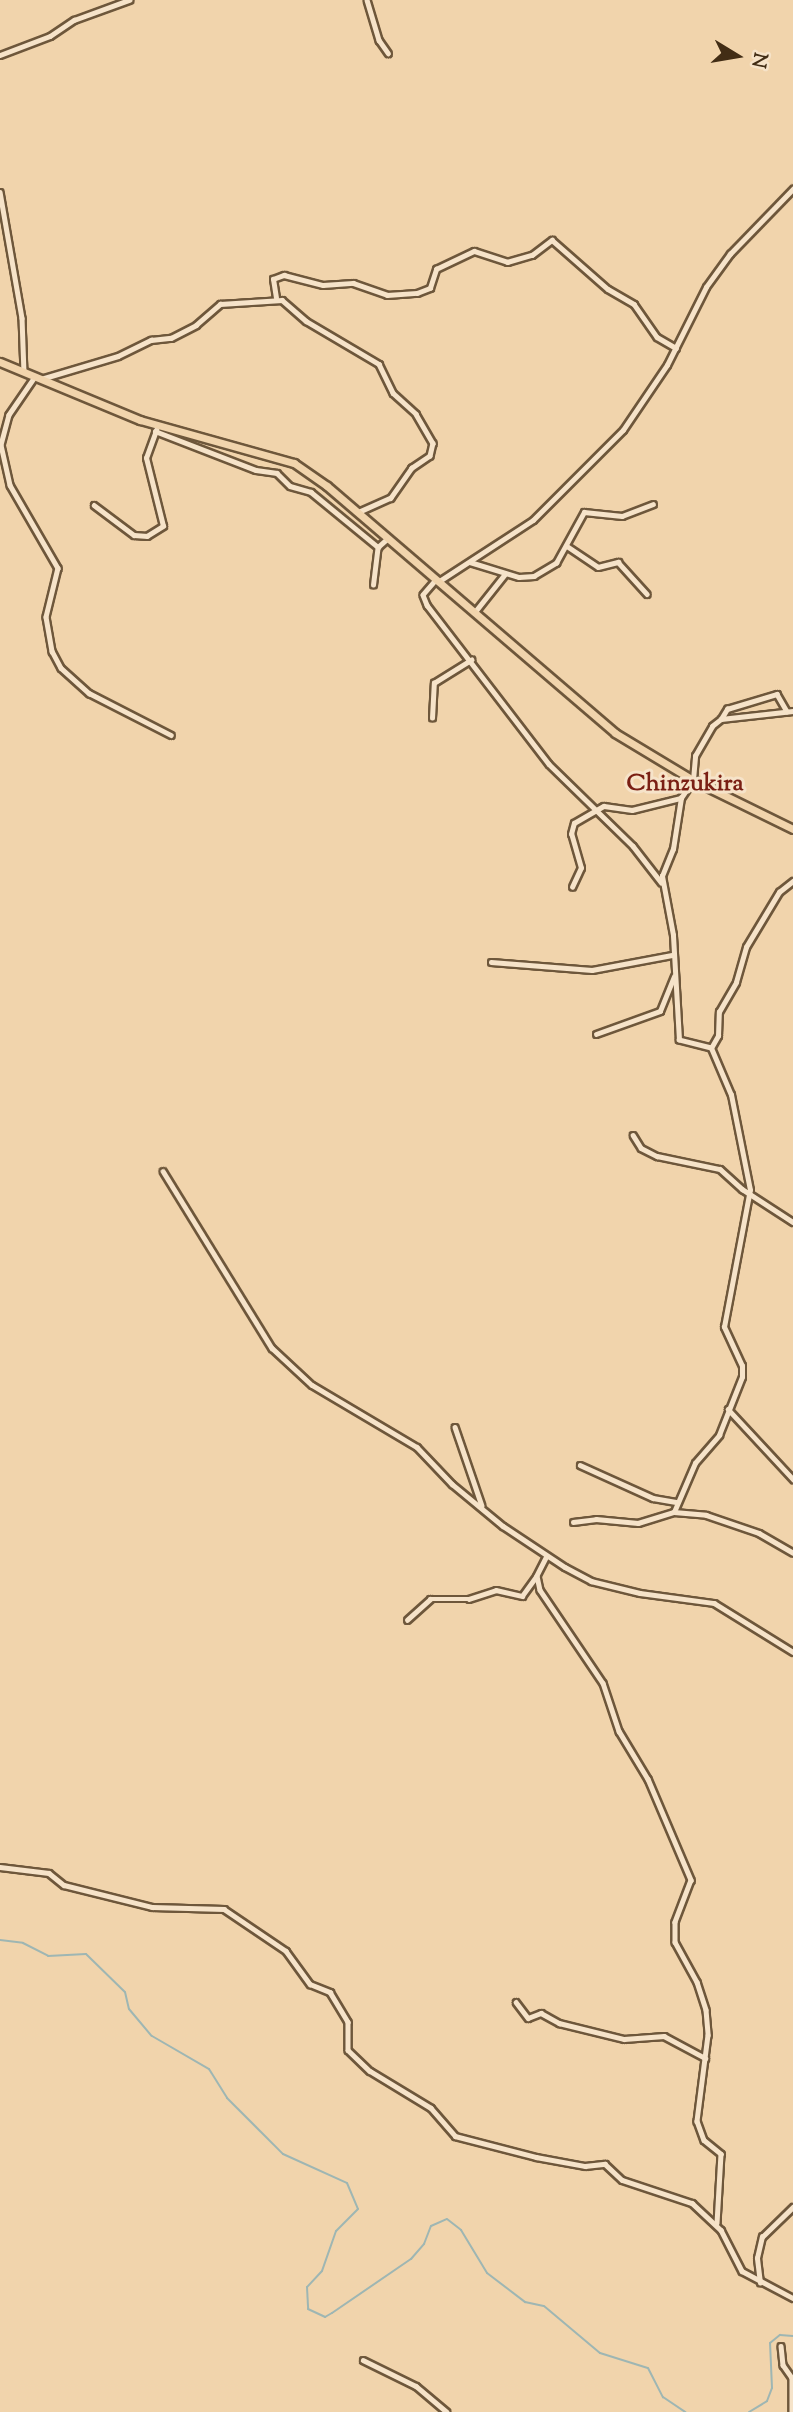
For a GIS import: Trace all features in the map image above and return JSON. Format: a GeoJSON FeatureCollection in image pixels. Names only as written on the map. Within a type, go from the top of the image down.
{"type":"FeatureCollection","features":[{"type":"Feature","properties":{"kind":"highway"},"geometry":{"type":"LineString","coordinates":[[0,362],[157,429],[284,459],[309,473],[589,714],[693,780],[793,829]]}},
{"type":"Feature","properties":{"kind":"street"},"geometry":{"type":"LineString","coordinates":[[0,55],[129,0]]}},
{"type":"Feature","properties":{"kind":"street"},"geometry":{"type":"LineString","coordinates":[[367,0],[379,40],[388,53]]}},
{"type":"Feature","properties":{"kind":"street"},"geometry":{"type":"LineString","coordinates":[[711,1048],[679,1040],[673,934],[661,882],[634,846],[549,764],[425,603],[424,593],[436,581],[533,520],[623,430],[676,348],[698,300],[730,254],[793,189]]}},
{"type":"Feature","properties":{"kind":"street"},"geometry":{"type":"LineString","coordinates":[[0,192],[23,328],[24,372]]}},
{"type":"Feature","properties":{"kind":"street"},"geometry":{"type":"LineString","coordinates":[[276,298],[274,279],[284,275],[323,285],[353,283],[387,295],[417,293],[430,288],[436,270],[474,251],[507,262],[532,255],[552,240],[608,289],[634,304],[657,337],[676,348]]}},
{"type":"Feature","properties":{"kind":"street"},"geometry":{"type":"LineString","coordinates":[[171,735],[89,693],[61,668],[52,651],[46,617],[58,569],[10,485],[2,445],[9,415],[37,378],[118,356],[151,340],[171,338],[196,326],[220,304],[276,298],[379,364],[393,393],[416,414],[433,443],[430,456],[412,468],[391,498],[358,513]]}},
{"type":"Feature","properties":{"kind":"street"},"geometry":{"type":"LineString","coordinates":[[94,505],[134,535],[152,534],[163,526],[162,508],[147,467],[148,446],[157,429],[256,470],[277,473],[290,486],[311,492],[378,547]]}},
{"type":"Feature","properties":{"kind":"street"},"geometry":{"type":"LineString","coordinates":[[470,562],[505,573],[534,576],[547,571],[567,546],[584,512],[622,516],[653,504]]}},
{"type":"Feature","properties":{"kind":"street"},"geometry":{"type":"LineString","coordinates":[[373,586],[378,547],[387,539]]}},
{"type":"Feature","properties":{"kind":"street"},"geometry":{"type":"LineString","coordinates":[[567,546],[598,567],[618,562],[647,594]]}},
{"type":"Feature","properties":{"kind":"street"},"geometry":{"type":"LineString","coordinates":[[473,614],[505,573]]}},
{"type":"Feature","properties":{"kind":"street"},"geometry":{"type":"LineString","coordinates":[[432,718],[434,683],[471,660]]}},
{"type":"Feature","properties":{"kind":"street"},"geometry":{"type":"LineString","coordinates":[[661,882],[673,849],[681,798],[693,780],[695,755],[703,738],[727,709],[777,694],[790,711]]}},
{"type":"Feature","properties":{"kind":"street"},"geometry":{"type":"LineString","coordinates":[[721,719],[790,711]]}},
{"type":"Feature","properties":{"kind":"street"},"geometry":{"type":"LineString","coordinates":[[572,887],[581,868],[571,826],[594,809],[632,810],[681,798]]}},
{"type":"Feature","properties":{"kind":"street"},"geometry":{"type":"LineString","coordinates":[[711,1048],[718,1036],[719,1012],[736,982],[746,947],[779,892],[793,881]]}},
{"type":"Feature","properties":{"kind":"street"},"geometry":{"type":"LineString","coordinates":[[491,962],[592,970],[673,955]]}},
{"type":"Feature","properties":{"kind":"street"},"geometry":{"type":"LineString","coordinates":[[596,1034],[660,1011],[675,976]]}},
{"type":"Feature","properties":{"kind":"street"},"geometry":{"type":"LineString","coordinates":[[674,1512],[676,1502],[695,1463],[719,1435],[743,1369],[724,1322],[750,1194],[731,1094],[711,1048]]}},
{"type":"Feature","properties":{"kind":"street"},"geometry":{"type":"LineString","coordinates":[[633,1135],[643,1150],[657,1156],[720,1169],[750,1194],[793,1222]]}},
{"type":"Feature","properties":{"kind":"street"},"geometry":{"type":"LineString","coordinates":[[163,1171],[277,1355],[312,1385],[417,1447],[484,1510],[547,1556],[591,1581],[715,1603],[793,1652]]}},
{"type":"Feature","properties":{"kind":"street"},"geometry":{"type":"LineString","coordinates":[[728,1409],[793,1479]]}},
{"type":"Feature","properties":{"kind":"street"},"geometry":{"type":"LineString","coordinates":[[456,1427],[484,1510]]}},
{"type":"Feature","properties":{"kind":"street"},"geometry":{"type":"LineString","coordinates":[[580,1465],[653,1498],[676,1502]]}},
{"type":"Feature","properties":{"kind":"street"},"geometry":{"type":"LineString","coordinates":[[573,1522],[638,1523],[674,1512],[706,1515],[748,1530],[793,1553]]}},
{"type":"Feature","properties":{"kind":"street"},"geometry":{"type":"LineString","coordinates":[[407,1620],[430,1599],[463,1599],[496,1590],[522,1597],[547,1556]]}},
{"type":"Feature","properties":{"kind":"street"},"geometry":{"type":"LineString","coordinates":[[537,1576],[545,1598],[603,1682],[619,1731],[648,1779],[688,1868],[690,1886],[675,1922],[675,1942],[704,2000],[705,2057],[697,2122],[704,2140],[721,2154],[717,2224]]}},
{"type":"Feature","properties":{"kind":"street"},"geometry":{"type":"LineString","coordinates":[[0,1867],[49,1873],[64,1885],[152,1907],[224,1909],[264,1933],[286,1951],[310,1983],[333,1995],[348,2022],[348,2050],[370,2071],[431,2108],[455,2136],[536,2157],[585,2166],[605,2164],[622,2180],[692,2203],[717,2224],[737,2265],[760,2284],[793,2298]]}},
{"type":"Feature","properties":{"kind":"street"},"geometry":{"type":"LineString","coordinates":[[516,2002],[528,2018],[541,2013],[559,2024],[624,2039],[663,2036],[705,2057]]}},
{"type":"Feature","properties":{"kind":"street"},"geometry":{"type":"LineString","coordinates":[[760,2284],[757,2259],[762,2237],[793,2207]]}},
{"type":"Feature","properties":{"kind":"street"},"geometry":{"type":"LineString","coordinates":[[781,2346],[783,2365],[792,2378],[792,2412]]}},
{"type":"Feature","properties":{"kind":"street"},"geometry":{"type":"LineString","coordinates":[[363,2360],[416,2386],[447,2412]]}},
{"type":"Feature","properties":{"kind":"waterway"},"geometry":{"type":"LineString","coordinates":[[0,1940],[23,1943],[48,1956],[86,1954],[125,1992],[129,2009],[152,2036],[209,2069],[227,2098],[283,2154],[347,2183],[358,2209],[336,2231],[322,2271],[307,2287],[308,2309],[325,2317],[332,2313],[411,2259],[424,2244],[431,2226],[447,2219],[461,2230],[487,2273],[525,2302],[544,2306],[600,2353],[648,2368],[663,2397],[685,2412]]}},
{"type":"Feature","properties":{"kind":"waterway"},"geometry":{"type":"LineString","coordinates":[[749,2412],[767,2401],[772,2388],[770,2343],[780,2335],[793,2336]]}},
{"type":"Feature","properties":{"kind":"district","name":"Chinzukira"},"geometry":{"type":"Point","coordinates":[685,785]}}]}
